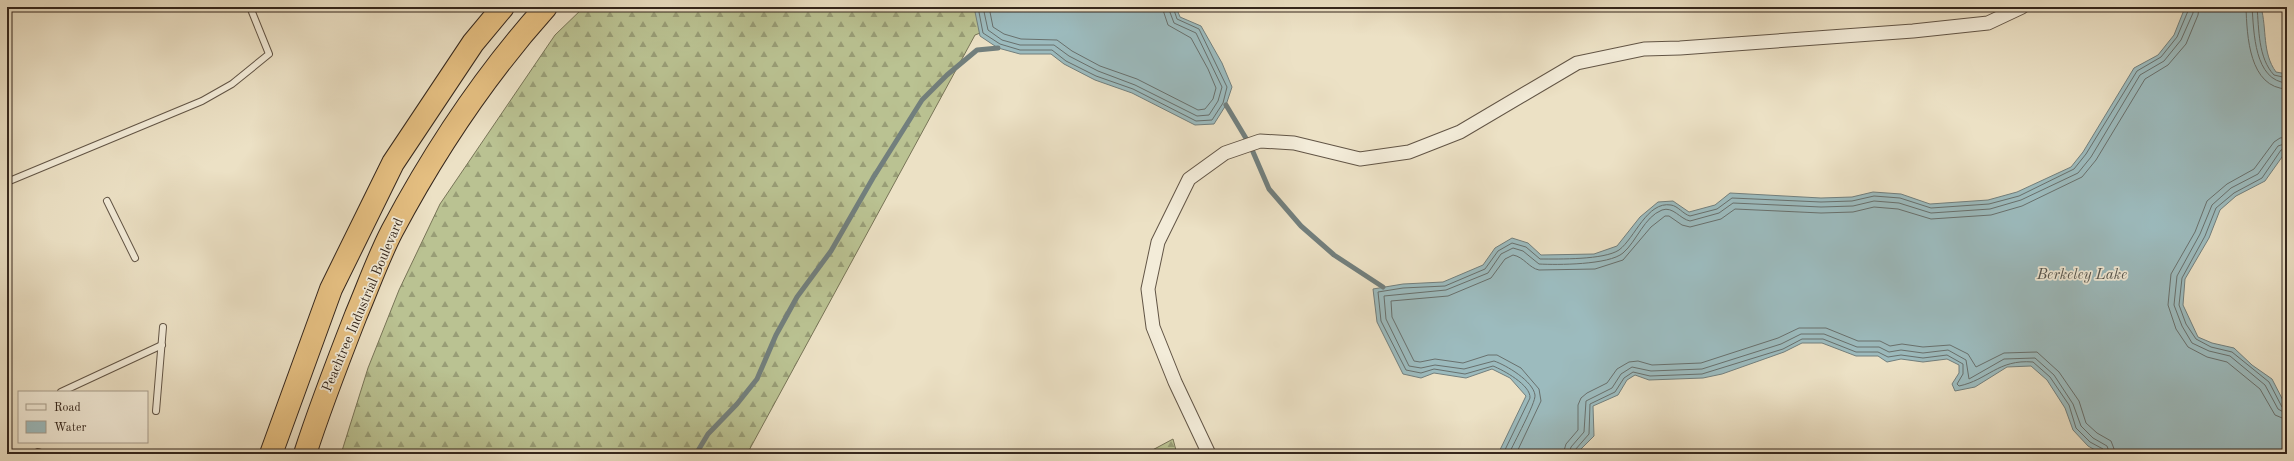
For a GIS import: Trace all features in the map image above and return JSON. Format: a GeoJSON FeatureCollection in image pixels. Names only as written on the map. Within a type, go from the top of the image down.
{"type":"FeatureCollection","features":[{"type":"Feature","properties":{"kind":"highway"},"geometry":{"type":"LineString","coordinates":[[271,454],[331,289],[393,163],[472,42],[503,7]]}},
{"type":"Feature","properties":{"kind":"highway","name":"Peachtree Industrial Boulevard"},"geometry":{"type":"LineString","coordinates":[[304,454],[322,400],[392,232],[430,164],[471,101],[506,52],[546,7]]}},
{"type":"Feature","properties":{"kind":"street"},"geometry":{"type":"LineString","coordinates":[[1209,454],[1174,381],[1153,327],[1148,289],[1158,242],[1189,179],[1225,153],[1260,141],[1294,143],[1360,159],[1409,152],[1460,132],[1577,63],[1644,49],[1680,48],[1905,32],[1988,23],[2022,7]]}},
{"type":"Feature","properties":{"kind":"lane"},"geometry":{"type":"LineString","coordinates":[[7,182],[202,101],[232,84],[269,54],[250,7]]}},
{"type":"Feature","properties":{"kind":"lane"},"geometry":{"type":"LineString","coordinates":[[107,201],[135,258]]}},
{"type":"Feature","properties":{"kind":"lane"},"geometry":{"type":"LineString","coordinates":[[156,411],[163,326]]}},
{"type":"Feature","properties":{"kind":"lane"},"geometry":{"type":"LineString","coordinates":[[63,391],[162,345]]}},
{"type":"Feature","properties":{"kind":"lane"},"geometry":{"type":"LineString","coordinates":[[38,452],[45,454]]}},
{"type":"Feature","properties":{"kind":"green space"},"geometry":{"type":"Polygon","coordinates":[[[584,7],[1049,7],[975,35],[747,454],[341,454],[368,368],[399,290],[440,204],[555,35],[584,7]]]}},
{"type":"Feature","properties":{"kind":"green space"},"geometry":{"type":"Polygon","coordinates":[[[1173,439],[1177,454],[1145,454],[1173,439]]]}},
{"type":"Feature","properties":{"kind":"water"},"geometry":{"type":"Polygon","coordinates":[[[974,7],[1176,7],[1180,17],[1201,26],[1222,63],[1232,87],[1226,105],[1214,124],[1195,125],[1132,93],[1095,80],[1064,64],[1051,54],[1020,54],[998,48],[980,36],[974,7]]]}},
{"type":"Feature","properties":{"kind":"water","name":"Berkeley Lake"},"geometry":{"type":"Polygon","coordinates":[[[2183,7],[2261,7],[2267,49],[2272,65],[2276,72],[2287,74],[2287,150],[2265,181],[2236,196],[2220,210],[2209,238],[2185,279],[2183,305],[2198,337],[2212,343],[2234,348],[2252,365],[2272,379],[2287,408],[2287,454],[2102,454],[2088,446],[2073,430],[2065,408],[2047,380],[2031,366],[2007,367],[1975,387],[1955,391],[1952,384],[1959,373],[1959,365],[1947,359],[1923,362],[1901,359],[1887,362],[1878,356],[1856,356],[1822,343],[1802,343],[1784,352],[1722,374],[1703,378],[1649,380],[1635,375],[1627,380],[1618,395],[1593,406],[1594,436],[1576,454],[1498,454],[1526,396],[1510,378],[1492,369],[1466,378],[1434,373],[1421,378],[1403,374],[1377,322],[1373,289],[1403,284],[1443,282],[1483,265],[1495,248],[1512,238],[1528,243],[1541,255],[1594,254],[1617,246],[1640,217],[1658,202],[1673,201],[1689,212],[1715,205],[1730,193],[1821,198],[1852,197],[1873,192],[1901,194],[1930,204],[1988,200],[2017,192],[2071,167],[2083,152],[2134,68],[2158,55],[2174,35],[2184,10],[2183,7]]]}},
{"type":"Feature","properties":{"kind":"waterway"},"geometry":{"type":"LineString","coordinates":[[696,454],[708,434],[737,404],[757,379],[776,335],[797,297],[831,251],[873,178],[922,100],[947,75],[977,50],[998,48]]}},
{"type":"Feature","properties":{"kind":"waterway"},"geometry":{"type":"LineString","coordinates":[[1226,105],[1250,145],[1269,189],[1301,226],[1334,255],[1383,287]]}}]}
